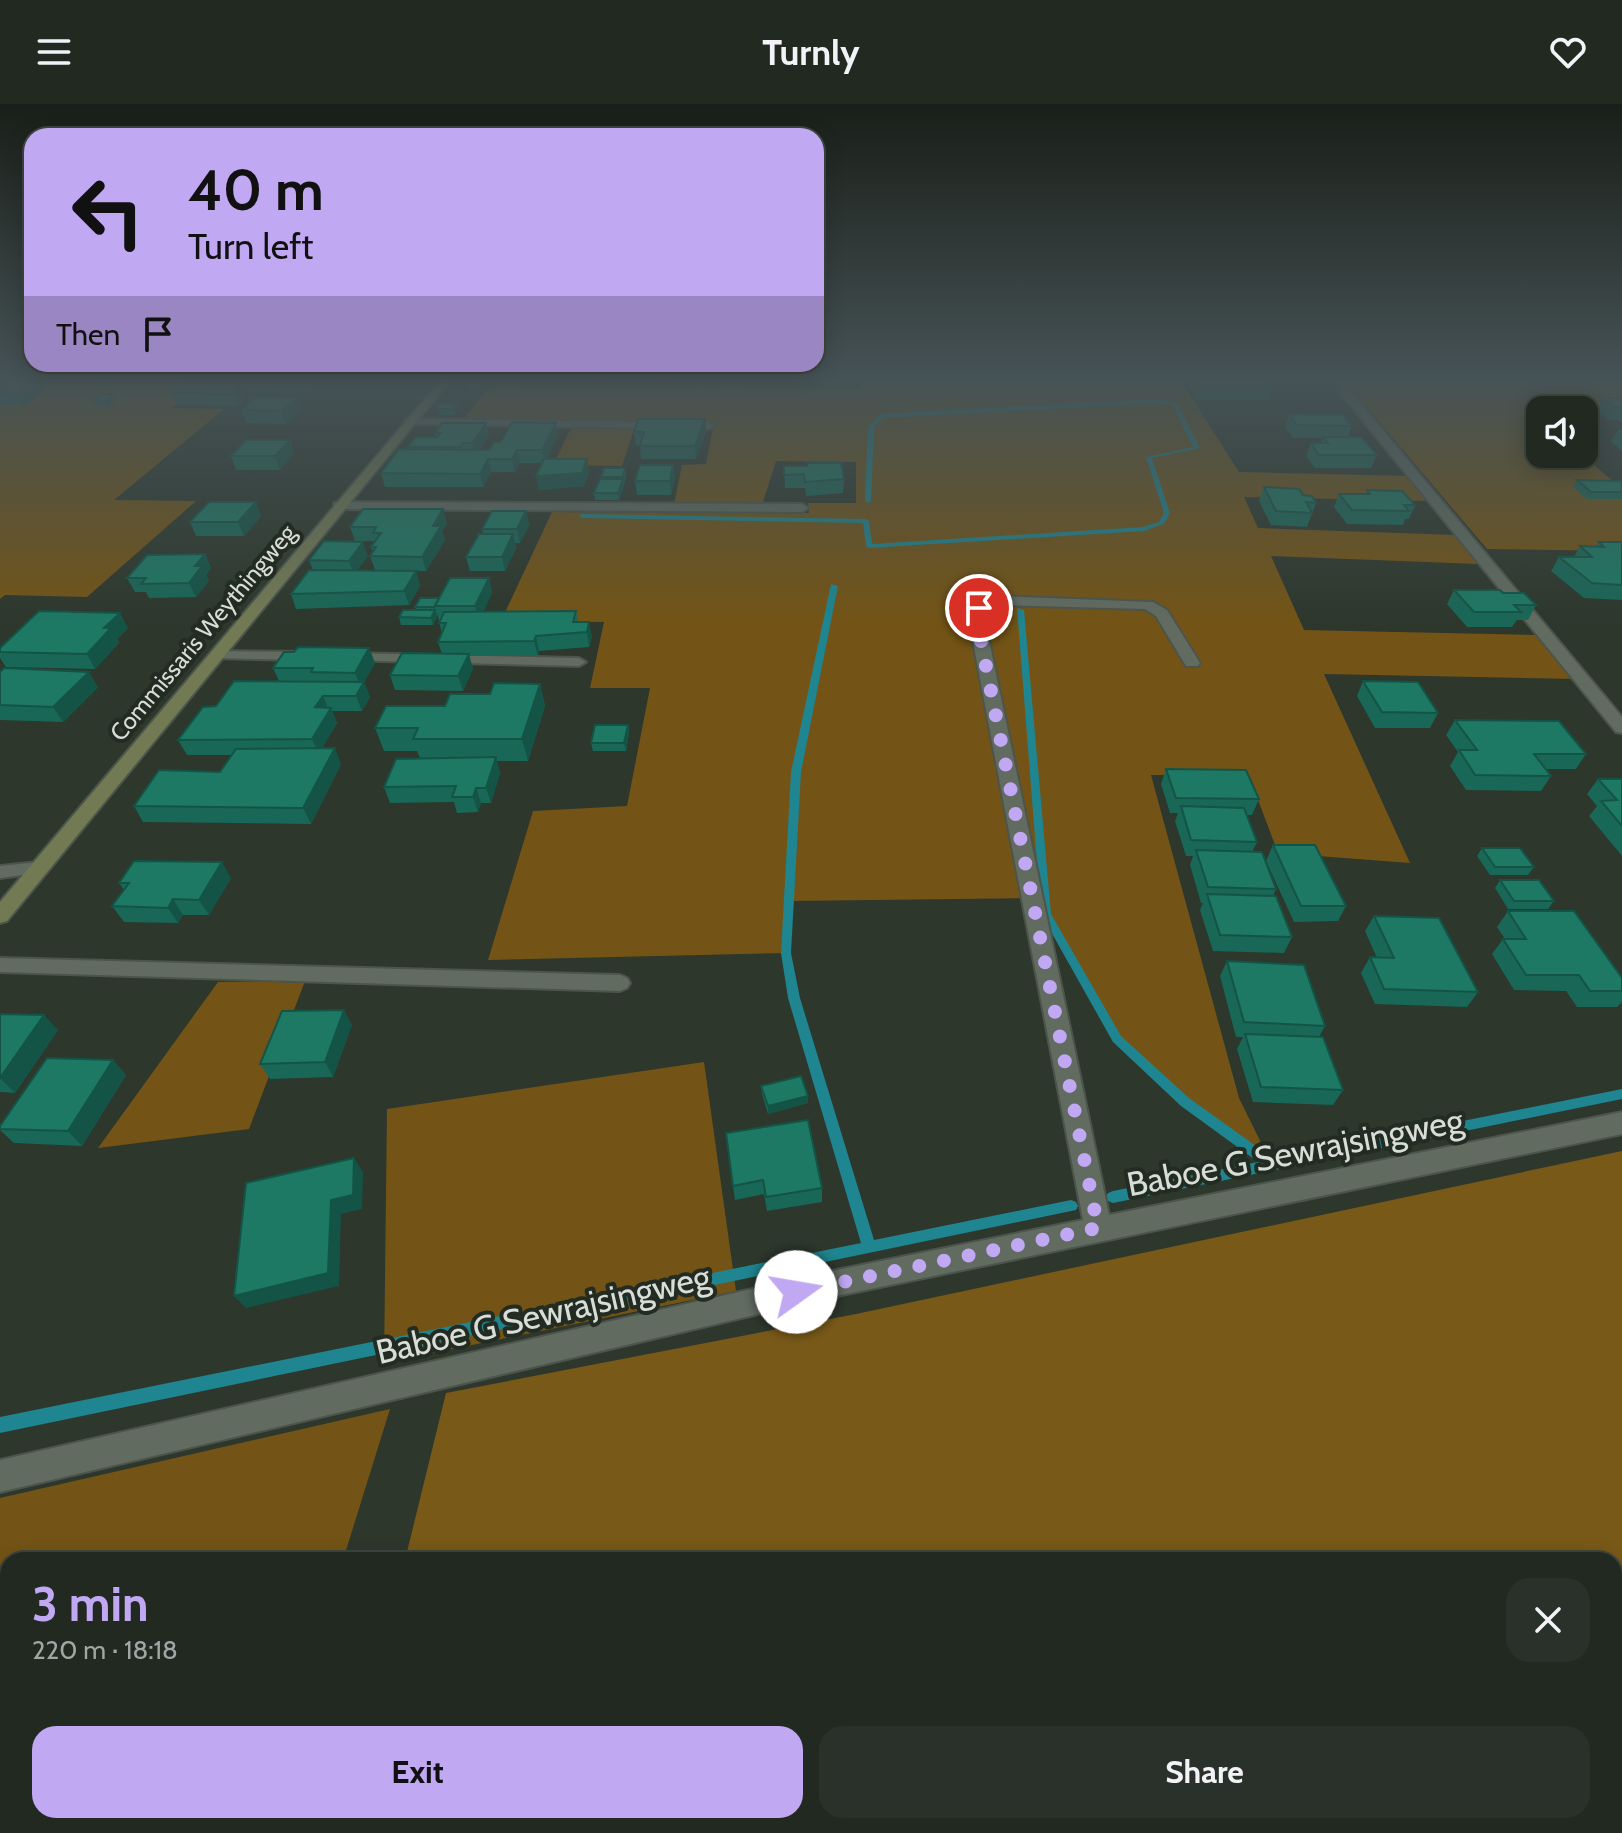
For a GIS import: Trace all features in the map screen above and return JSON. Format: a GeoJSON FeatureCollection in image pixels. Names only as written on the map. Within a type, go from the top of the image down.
{"type":"FeatureCollection","features":[{"type":"Feature","properties":{"kind":"main road","name":"Commissaris Weythingweg"},"geometry":{"type":"LineString","coordinates":[[0,916],[376,462]]}},
{"type":"Feature","properties":{"kind":"street"},"geometry":{"type":"LineString","coordinates":[[1403,462],[1622,728]]}},
{"type":"Feature","properties":{"kind":"street"},"geometry":{"type":"LineString","coordinates":[[339,506],[802,508]]}},
{"type":"Feature","properties":{"kind":"street"},"geometry":{"type":"LineString","coordinates":[[1098,1228],[977,621],[979,608],[996,600],[1148,605],[1162,613],[1192,663]]}},
{"type":"Feature","properties":{"kind":"street","name":"Baboe G Sewrajsingweg"},"geometry":{"type":"LineString","coordinates":[[0,1476],[827,1285],[1622,1123]]}},
{"type":"Feature","properties":{"kind":"lane"},"geometry":{"type":"LineString","coordinates":[[217,655],[579,662]]}},
{"type":"Feature","properties":{"kind":"lane"},"geometry":{"type":"LineString","coordinates":[[0,872],[39,868]]}},
{"type":"Feature","properties":{"kind":"lane"},"geometry":{"type":"LineString","coordinates":[[0,965],[620,983]]}},
{"type":"Feature","properties":{"kind":"shaded area"},"geometry":{"type":"Polygon","coordinates":[[[0,462],[160,462],[114,500],[196,501],[87,597],[5,595],[0,599],[0,462]]]}},
{"type":"Feature","properties":{"kind":"shaded area"},"geometry":{"type":"Polygon","coordinates":[[[555,462],[623,462],[622,466],[553,465],[555,462]]]}},
{"type":"Feature","properties":{"kind":"shaded area"},"geometry":{"type":"Polygon","coordinates":[[[776,462],[762,505],[674,504],[682,465],[776,462]]]}},
{"type":"Feature","properties":{"kind":"shaded area"},"geometry":{"type":"Polygon","coordinates":[[[831,462],[1232,462],[1239,472],[1412,476],[1433,501],[1244,497],[1258,528],[1456,535],[1478,564],[1271,556],[1304,630],[1539,635],[1576,679],[1324,674],[1410,863],[1278,853],[1249,776],[1151,775],[1239,1098],[1272,1165],[1185,1102],[1117,1039],[1046,914],[1044,898],[789,901],[786,953],[488,960],[533,811],[627,806],[650,688],[590,688],[604,622],[501,621],[552,512],[809,513],[808,503],[856,503],[856,462],[831,462]]]}},
{"type":"Feature","properties":{"kind":"shaded area"},"geometry":{"type":"Polygon","coordinates":[[[1413,462],[1526,462],[1526,468],[1597,468],[1622,489],[1622,551],[1487,549],[1413,462]]]}},
{"type":"Feature","properties":{"kind":"shaded area"},"geometry":{"type":"Polygon","coordinates":[[[305,981],[249,1129],[98,1148],[218,982],[305,981]]]}},
{"type":"Feature","properties":{"kind":"shaded area"},"geometry":{"type":"Polygon","coordinates":[[[704,1062],[736,1291],[384,1363],[387,1109],[704,1062]]]}},
{"type":"Feature","properties":{"kind":"shaded area"},"geometry":{"type":"Polygon","coordinates":[[[1622,1151],[1622,1552],[407,1552],[446,1393],[856,1314],[1622,1151]]]}},
{"type":"Feature","properties":{"kind":"shaded area"},"geometry":{"type":"Polygon","coordinates":[[[390,1409],[345,1552],[0,1552],[0,1498],[390,1409]]]}},
{"type":"Feature","properties":{"kind":"building"},"geometry":{"type":"Polygon","coordinates":[[[389,462],[487,462],[480,474],[381,473],[389,462]]]}},
{"type":"Feature","properties":{"kind":"building"},"geometry":{"type":"Polygon","coordinates":[[[543,462],[586,462],[582,473],[536,476],[543,462]]]}},
{"type":"Feature","properties":{"kind":"building"},"geometry":{"type":"Polygon","coordinates":[[[807,463],[841,463],[844,479],[805,482],[804,474],[784,475],[784,466],[807,466],[807,463]]]}},
{"type":"Feature","properties":{"kind":"building"},"geometry":{"type":"Polygon","coordinates":[[[640,465],[673,465],[670,481],[635,481],[640,465]]]}},
{"type":"Feature","properties":{"kind":"building"},"geometry":{"type":"Polygon","coordinates":[[[604,468],[625,468],[623,477],[601,477],[604,468]]]}},
{"type":"Feature","properties":{"kind":"building"},"geometry":{"type":"Polygon","coordinates":[[[600,479],[623,479],[618,493],[594,493],[600,479]]]}},
{"type":"Feature","properties":{"kind":"building"},"geometry":{"type":"Polygon","coordinates":[[[1577,480],[1620,481],[1622,492],[1591,492],[1577,480]]]}},
{"type":"Feature","properties":{"kind":"building"},"geometry":{"type":"Polygon","coordinates":[[[1264,487],[1299,489],[1303,495],[1312,496],[1316,503],[1306,502],[1312,513],[1276,511],[1264,487]]]}},
{"type":"Feature","properties":{"kind":"building"},"geometry":{"type":"Polygon","coordinates":[[[1367,490],[1402,491],[1415,505],[1404,505],[1409,511],[1352,510],[1339,494],[1370,494],[1367,490]]]}},
{"type":"Feature","properties":{"kind":"building"},"geometry":{"type":"Polygon","coordinates":[[[209,502],[256,502],[238,522],[190,522],[209,502]]]}},
{"type":"Feature","properties":{"kind":"building"},"geometry":{"type":"Polygon","coordinates":[[[363,509],[443,509],[433,526],[441,526],[422,557],[370,556],[376,547],[371,547],[381,533],[373,533],[376,527],[350,527],[363,509]]]}},
{"type":"Feature","properties":{"kind":"building"},"geometry":{"type":"Polygon","coordinates":[[[492,511],[526,511],[517,529],[482,529],[492,511]]]}},
{"type":"Feature","properties":{"kind":"building"},"geometry":{"type":"Polygon","coordinates":[[[479,534],[513,534],[502,557],[466,557],[479,534]]]}},
{"type":"Feature","properties":{"kind":"building"},"geometry":{"type":"Polygon","coordinates":[[[324,541],[363,542],[349,561],[309,560],[324,541]]]}},
{"type":"Feature","properties":{"kind":"building"},"geometry":{"type":"Polygon","coordinates":[[[1599,542],[1622,542],[1622,585],[1592,583],[1559,557],[1592,557],[1580,546],[1604,547],[1599,542]]]}},
{"type":"Feature","properties":{"kind":"building"},"geometry":{"type":"Polygon","coordinates":[[[205,554],[195,566],[202,566],[189,583],[141,584],[146,578],[127,578],[147,555],[205,554]]]}},
{"type":"Feature","properties":{"kind":"building"},"geometry":{"type":"Polygon","coordinates":[[[309,570],[416,571],[404,591],[291,594],[309,570]]]}},
{"type":"Feature","properties":{"kind":"building"},"geometry":{"type":"Polygon","coordinates":[[[450,578],[489,578],[475,606],[435,606],[450,578]]]}},
{"type":"Feature","properties":{"kind":"building"},"geometry":{"type":"Polygon","coordinates":[[[1454,590],[1524,593],[1536,605],[1514,605],[1521,612],[1474,612],[1454,590]]]}},
{"type":"Feature","properties":{"kind":"building"},"geometry":{"type":"Polygon","coordinates":[[[420,598],[439,598],[434,607],[415,607],[420,598]]]}},
{"type":"Feature","properties":{"kind":"building"},"geometry":{"type":"Polygon","coordinates":[[[403,610],[435,610],[431,618],[399,617],[403,610]]]}},
{"type":"Feature","properties":{"kind":"building"},"geometry":{"type":"Polygon","coordinates":[[[39,611],[120,613],[104,628],[111,628],[87,654],[0,652],[0,648],[39,611]]]}},
{"type":"Feature","properties":{"kind":"building"},"geometry":{"type":"Polygon","coordinates":[[[576,611],[573,622],[589,622],[587,632],[536,636],[534,641],[438,642],[446,623],[439,623],[444,612],[576,611]]]}},
{"type":"Feature","properties":{"kind":"building"},"geometry":{"type":"Polygon","coordinates":[[[298,647],[369,648],[355,673],[311,672],[313,668],[273,668],[284,652],[294,652],[298,647]]]}},
{"type":"Feature","properties":{"kind":"building"},"geometry":{"type":"Polygon","coordinates":[[[402,653],[469,654],[458,676],[390,675],[402,653]]]}},
{"type":"Feature","properties":{"kind":"building"},"geometry":{"type":"Polygon","coordinates":[[[4,668],[89,672],[53,707],[0,705],[0,672],[4,668]]]}},
{"type":"Feature","properties":{"kind":"building"},"geometry":{"type":"Polygon","coordinates":[[[234,681],[364,682],[356,696],[323,696],[315,707],[331,708],[312,739],[178,740],[203,707],[216,706],[234,681]]]}},
{"type":"Feature","properties":{"kind":"building"},"geometry":{"type":"Polygon","coordinates":[[[1363,681],[1418,682],[1438,713],[1382,712],[1363,681]]]}},
{"type":"Feature","properties":{"kind":"building"},"geometry":{"type":"Polygon","coordinates":[[[494,683],[540,684],[522,739],[413,739],[418,728],[375,728],[386,706],[445,706],[450,694],[490,694],[494,683]]]}},
{"type":"Feature","properties":{"kind":"building"},"geometry":{"type":"Polygon","coordinates":[[[1455,720],[1559,721],[1586,754],[1534,754],[1551,776],[1475,775],[1459,750],[1477,750],[1455,720]]]}},
{"type":"Feature","properties":{"kind":"building"},"geometry":{"type":"Polygon","coordinates":[[[595,725],[628,725],[624,743],[591,743],[595,725]]]}},
{"type":"Feature","properties":{"kind":"building"},"geometry":{"type":"Polygon","coordinates":[[[335,748],[303,808],[134,806],[159,770],[220,772],[236,749],[335,748]]]}},
{"type":"Feature","properties":{"kind":"building"},"geometry":{"type":"Polygon","coordinates":[[[496,757],[486,788],[476,788],[473,797],[452,797],[456,786],[384,787],[396,759],[496,757]]]}},
{"type":"Feature","properties":{"kind":"building"},"geometry":{"type":"Polygon","coordinates":[[[1166,769],[1246,770],[1259,799],[1176,798],[1166,769]]]}},
{"type":"Feature","properties":{"kind":"building"},"geometry":{"type":"Polygon","coordinates":[[[1598,779],[1622,779],[1622,826],[1601,801],[1617,800],[1598,779]]]}},
{"type":"Feature","properties":{"kind":"building"},"geometry":{"type":"Polygon","coordinates":[[[1181,806],[1244,808],[1257,842],[1191,840],[1181,806]]]}},
{"type":"Feature","properties":{"kind":"building"},"geometry":{"type":"Polygon","coordinates":[[[1273,845],[1315,845],[1346,906],[1301,906],[1273,845]]]}},
{"type":"Feature","properties":{"kind":"building"},"geometry":{"type":"Polygon","coordinates":[[[1482,848],[1520,848],[1534,867],[1495,867],[1482,848]]]}},
{"type":"Feature","properties":{"kind":"building"},"geometry":{"type":"Polygon","coordinates":[[[1196,850],[1262,852],[1276,889],[1208,887],[1196,850]]]}},
{"type":"Feature","properties":{"kind":"building"},"geometry":{"type":"Polygon","coordinates":[[[134,861],[222,862],[199,900],[173,899],[168,908],[112,906],[129,883],[119,883],[134,861]]]}},
{"type":"Feature","properties":{"kind":"building"},"geometry":{"type":"Polygon","coordinates":[[[1500,880],[1539,880],[1554,901],[1514,901],[1500,880]]]}},
{"type":"Feature","properties":{"kind":"building"},"geometry":{"type":"Polygon","coordinates":[[[1207,894],[1276,896],[1292,937],[1220,935],[1207,894]]]}},
{"type":"Feature","properties":{"kind":"building"},"geometry":{"type":"Polygon","coordinates":[[[1508,911],[1574,911],[1622,978],[1622,991],[1590,991],[1579,975],[1526,975],[1503,939],[1526,939],[1508,911]]]}},
{"type":"Feature","properties":{"kind":"building"},"geometry":{"type":"Polygon","coordinates":[[[1374,916],[1439,918],[1478,992],[1384,989],[1370,957],[1394,958],[1374,916]]]}},
{"type":"Feature","properties":{"kind":"building"},"geometry":{"type":"Polygon","coordinates":[[[1227,961],[1304,965],[1325,1026],[1244,1022],[1227,961]]]}},
{"type":"Feature","properties":{"kind":"building"},"geometry":{"type":"Polygon","coordinates":[[[344,1010],[325,1062],[260,1064],[282,1011],[344,1010]]]}},
{"type":"Feature","properties":{"kind":"building"},"geometry":{"type":"Polygon","coordinates":[[[0,1014],[44,1015],[0,1078],[0,1014]]]}},
{"type":"Feature","properties":{"kind":"building"},"geometry":{"type":"Polygon","coordinates":[[[1245,1034],[1323,1037],[1343,1090],[1261,1087],[1245,1034]]]}},
{"type":"Feature","properties":{"kind":"building"},"geometry":{"type":"Polygon","coordinates":[[[47,1058],[113,1060],[68,1131],[0,1129],[0,1126],[47,1058]]]}},
{"type":"Feature","properties":{"kind":"building"},"geometry":{"type":"Polygon","coordinates":[[[801,1076],[808,1096],[768,1106],[761,1086],[801,1076]]]}},
{"type":"Feature","properties":{"kind":"building"},"geometry":{"type":"Polygon","coordinates":[[[808,1120],[822,1188],[766,1197],[763,1180],[733,1186],[726,1133],[808,1120]]]}},
{"type":"Feature","properties":{"kind":"building"},"geometry":{"type":"Polygon","coordinates":[[[354,1158],[353,1195],[331,1200],[328,1273],[234,1296],[246,1183],[354,1158]]]}},
{"type":"Feature","properties":{"kind":"waterway"},"geometry":{"type":"LineString","coordinates":[[868,501],[870,462]]}},
{"type":"Feature","properties":{"kind":"waterway"},"geometry":{"type":"LineString","coordinates":[[582,516],[866,521],[869,546],[1144,529],[1162,523],[1167,513],[1151,462]]}},
{"type":"Feature","properties":{"kind":"waterway"},"geometry":{"type":"LineString","coordinates":[[834,586],[796,772],[786,953],[794,998],[869,1247]]}},
{"type":"Feature","properties":{"kind":"waterway"},"geometry":{"type":"LineString","coordinates":[[1020,610],[1046,914],[1117,1039],[1185,1102],[1272,1165]]}},
{"type":"Feature","properties":{"kind":"waterway"},"geometry":{"type":"LineString","coordinates":[[1272,1165],[1622,1094]]}},
{"type":"Feature","properties":{"kind":"waterway"},"geometry":{"type":"LineString","coordinates":[[1113,1197],[1272,1165]]}},
{"type":"Feature","properties":{"kind":"waterway"},"geometry":{"type":"LineString","coordinates":[[0,1425],[1071,1206]]}},
{"type":"Feature","properties":{"kind":"route"},"geometry":{"type":"LineString","coordinates":[[796,1292],[1098,1228],[977,621],[979,608]]}}]}
